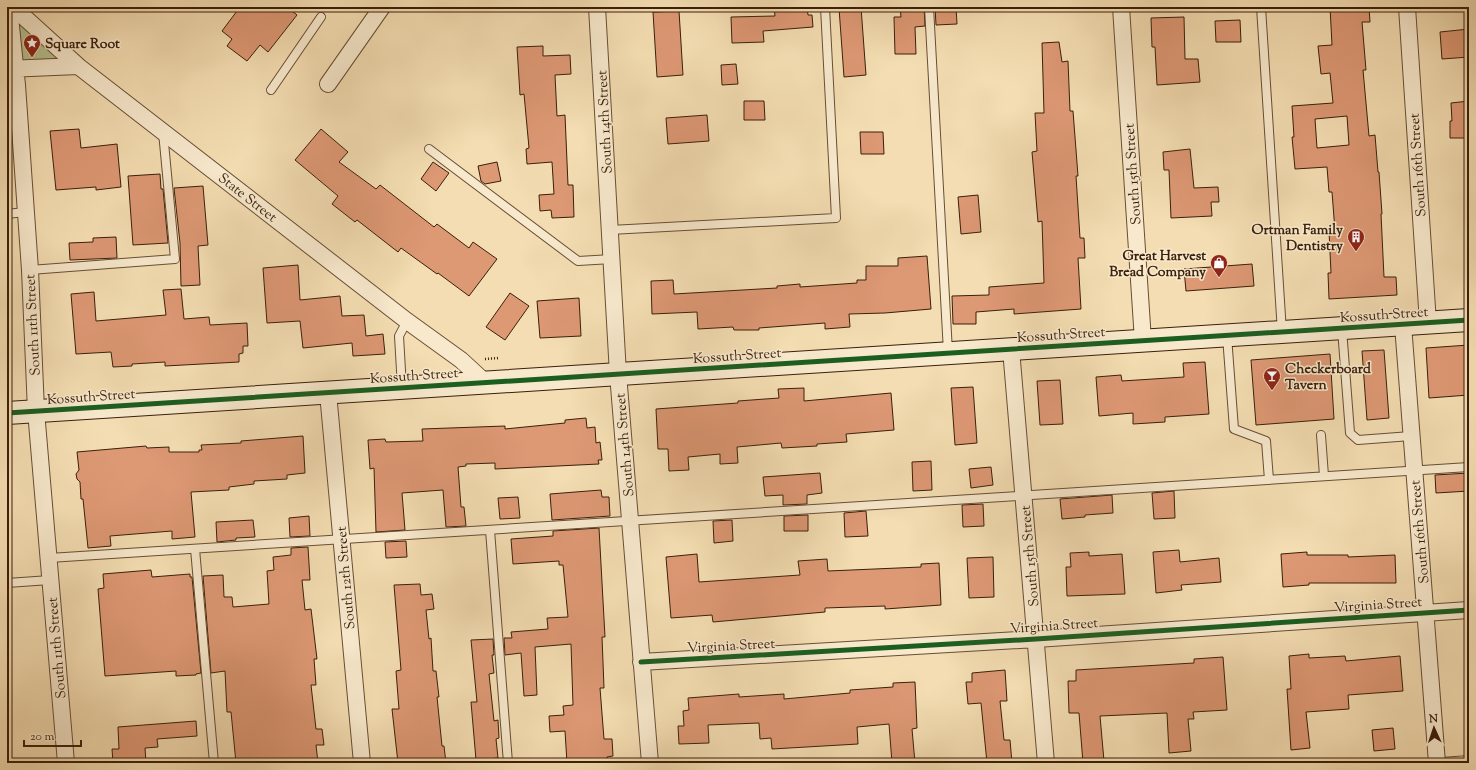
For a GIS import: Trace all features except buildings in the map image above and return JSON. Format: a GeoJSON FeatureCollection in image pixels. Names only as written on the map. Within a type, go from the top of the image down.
{"type":"FeatureCollection","features":[{"type":"Feature","properties":{"kind":"street","name":"South 11th Street"},"geometry":{"type":"LineString","coordinates":[[9,7],[11,69],[30,270],[36,411],[66,763]]}},
{"type":"Feature","properties":{"kind":"street","name":"State Street"},"geometry":{"type":"LineString","coordinates":[[12,7],[78,66],[407,321],[462,360],[486,383]]}},
{"type":"Feature","properties":{"kind":"street"},"geometry":{"type":"LineString","coordinates":[[328,84],[382,7]]}},
{"type":"Feature","properties":{"kind":"street","name":"South 14th Street"},"geometry":{"type":"LineString","coordinates":[[597,7],[618,374],[650,763]]}},
{"type":"Feature","properties":{"kind":"street","name":"South 15th Street"},"geometry":{"type":"LineString","coordinates":[[1121,7],[1143,341]]}},
{"type":"Feature","properties":{"kind":"street","name":"South 16th Street"},"geometry":{"type":"LineString","coordinates":[[1407,7],[1428,323]]}},
{"type":"Feature","properties":{"kind":"street"},"geometry":{"type":"LineString","coordinates":[[11,69],[78,66]]}},
{"type":"Feature","properties":{"kind":"street","name":"Kossuth Street"},"geometry":{"type":"LineString","coordinates":[[7,413],[1469,320]]}},
{"type":"Feature","properties":{"kind":"street","name":"South 16th Street"},"geometry":{"type":"LineString","coordinates":[[1403,324],[1425,613],[1434,763]]}},
{"type":"Feature","properties":{"kind":"street","name":"South 15th Street"},"geometry":{"type":"LineString","coordinates":[[1011,349],[1046,763]]}},
{"type":"Feature","properties":{"kind":"street","name":"South 12th Street"},"geometry":{"type":"LineString","coordinates":[[328,393],[362,763]]}},
{"type":"Feature","properties":{"kind":"street","name":"Virginia Street"},"geometry":{"type":"LineString","coordinates":[[641,662],[1036,639],[1469,610]]}},
{"type":"Feature","properties":{"kind":"lane"},"geometry":{"type":"LineString","coordinates":[[610,230],[836,218],[825,7]]}},
{"type":"Feature","properties":{"kind":"lane"},"geometry":{"type":"LineString","coordinates":[[929,7],[948,354]]}},
{"type":"Feature","properties":{"kind":"lane"},"geometry":{"type":"LineString","coordinates":[[1261,7],[1282,332]]}},
{"type":"Feature","properties":{"kind":"lane"},"geometry":{"type":"LineString","coordinates":[[271,90],[321,17]]}},
{"type":"Feature","properties":{"kind":"lane"},"geometry":{"type":"LineString","coordinates":[[30,270],[175,259],[163,131]]}},
{"type":"Feature","properties":{"kind":"lane"},"geometry":{"type":"LineString","coordinates":[[429,149],[578,261],[612,259]]}},
{"type":"Feature","properties":{"kind":"lane"},"geometry":{"type":"LineString","coordinates":[[7,214],[25,212]]}},
{"type":"Feature","properties":{"kind":"lane"},"geometry":{"type":"LineString","coordinates":[[402,388],[399,336],[407,321]]}},
{"type":"Feature","properties":{"kind":"lane"},"geometry":{"type":"LineString","coordinates":[[1342,328],[1350,433],[1358,440],[1411,436]]}},
{"type":"Feature","properties":{"kind":"lane"},"geometry":{"type":"LineString","coordinates":[[1227,335],[1234,429],[1266,441],[1269,480]]}},
{"type":"Feature","properties":{"kind":"lane"},"geometry":{"type":"LineString","coordinates":[[1321,435],[1324,476]]}},
{"type":"Feature","properties":{"kind":"lane"},"geometry":{"type":"LineString","coordinates":[[49,558],[1469,467]]}},
{"type":"Feature","properties":{"kind":"lane"},"geometry":{"type":"LineString","coordinates":[[490,530],[508,763]]}},
{"type":"Feature","properties":{"kind":"lane"},"geometry":{"type":"LineString","coordinates":[[195,549],[214,763]]}},
{"type":"Feature","properties":{"kind":"lane"},"geometry":{"type":"LineString","coordinates":[[7,583],[50,580]]}},
{"type":"Feature","properties":{"kind":"lane"},"geometry":{"type":"LineString","coordinates":[[1434,763],[1469,760]]}},
{"type":"Feature","properties":{"kind":"green space"},"geometry":{"type":"Polygon","coordinates":[[[13,7],[78,66],[16,68],[13,7]]]}},
{"type":"Feature","properties":{"kind":"cycle path"},"geometry":{"type":"LineString","coordinates":[[7,413],[1469,320]]}},
{"type":"Feature","properties":{"kind":"cycle path"},"geometry":{"type":"LineString","coordinates":[[641,662],[1036,639],[1469,610]]}},
{"type":"Feature","properties":{"kind":"place","name":"Square Root"},"geometry":{"type":"Point","coordinates":[32,58]}},
{"type":"Feature","properties":{"kind":"place","name":"Ortman Family Dentistry"},"geometry":{"type":"Point","coordinates":[1356,252]}},
{"type":"Feature","properties":{"kind":"place","name":"Great Harvest Bread Company"},"geometry":{"type":"Point","coordinates":[1219,278]}},
{"type":"Feature","properties":{"kind":"place","name":"Checkerboard Tavern"},"geometry":{"type":"Point","coordinates":[1272,391]}}]}
